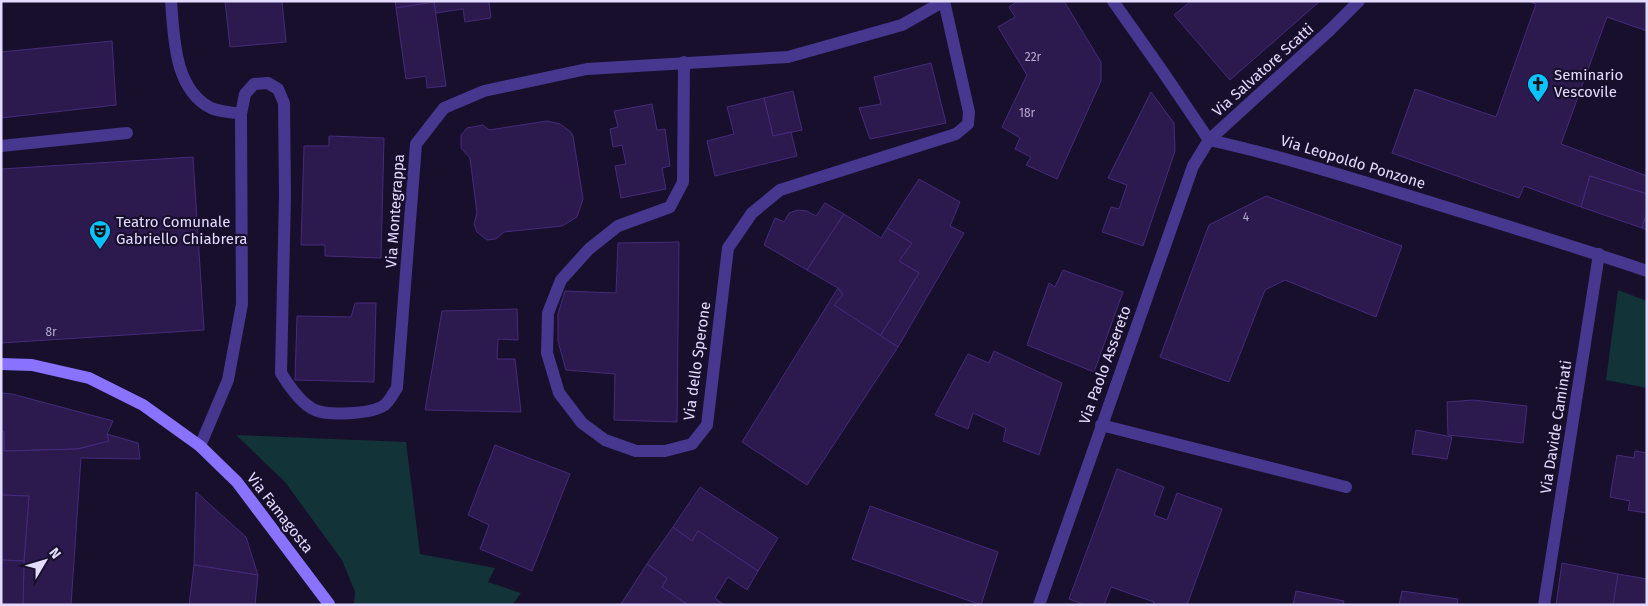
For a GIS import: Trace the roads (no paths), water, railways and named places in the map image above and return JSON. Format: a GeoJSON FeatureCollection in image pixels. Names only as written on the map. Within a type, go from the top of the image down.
{"type":"FeatureCollection","features":[{"type":"Feature","properties":{"kind":"street"},"geometry":{"type":"LineString","coordinates":[[172,1],[173,27],[179,65],[186,83],[194,96],[212,108],[241,114]]}},
{"type":"Feature","properties":{"kind":"street","name":"Via Montegrappa"},"geometry":{"type":"LineString","coordinates":[[200,446],[228,380],[242,304],[241,114],[245,94],[254,84],[268,83],[278,89],[284,103],[285,196],[281,373],[292,391],[313,410],[329,414],[366,411],[384,406],[397,388],[416,144],[444,108],[484,91],[587,69],[788,57],[902,25],[944,1]]}},
{"type":"Feature","properties":{"kind":"street","name":"Via dello Sperone"},"geometry":{"type":"LineString","coordinates":[[684,62],[683,182],[670,207],[618,226],[590,249],[561,280],[548,313],[547,353],[558,393],[582,423],[605,440],[636,451],[665,451],[692,444],[707,425],[728,248],[752,213],[780,190],[956,134],[968,124],[969,112],[944,1]]}},
{"type":"Feature","properties":{"kind":"street"},"geometry":{"type":"LineString","coordinates":[[1112,1],[1209,140]]}},
{"type":"Feature","properties":{"kind":"street","name":"Via Salvatore Scatti"},"geometry":{"type":"LineString","coordinates":[[1209,140],[1330,30],[1359,1]]}},
{"type":"Feature","properties":{"kind":"street"},"geometry":{"type":"LineString","coordinates":[[1,146],[127,133]]}},
{"type":"Feature","properties":{"kind":"street","name":"Via Leopoldo Ponzone"},"geometry":{"type":"LineString","coordinates":[[1209,140],[1272,155],[1599,254],[1647,271]]}},
{"type":"Feature","properties":{"kind":"street","name":"Via Paolo Assereto"},"geometry":{"type":"LineString","coordinates":[[1038,605],[1193,166],[1209,140]]}},
{"type":"Feature","properties":{"kind":"street","name":"Via Davide Caminati"},"geometry":{"type":"LineString","coordinates":[[1544,605],[1599,254]]}},
{"type":"Feature","properties":{"kind":"street","name":"Via Famagosta"},"geometry":{"type":"LineString","coordinates":[[1,364],[32,365],[88,378],[143,405],[200,446],[237,482],[329,604]]}},
{"type":"Feature","properties":{"kind":"street"},"geometry":{"type":"LineString","coordinates":[[1100,425],[1346,487]]}},
{"type":"Feature","properties":{"kind":"place","name":"Seminario Vescovile"},"geometry":{"type":"Point","coordinates":[1538,103]}},
{"type":"Feature","properties":{"kind":"place","name":"Teatro Comunale Gabriello Chiabrera"},"geometry":{"type":"Point","coordinates":[100,250]}}]}
